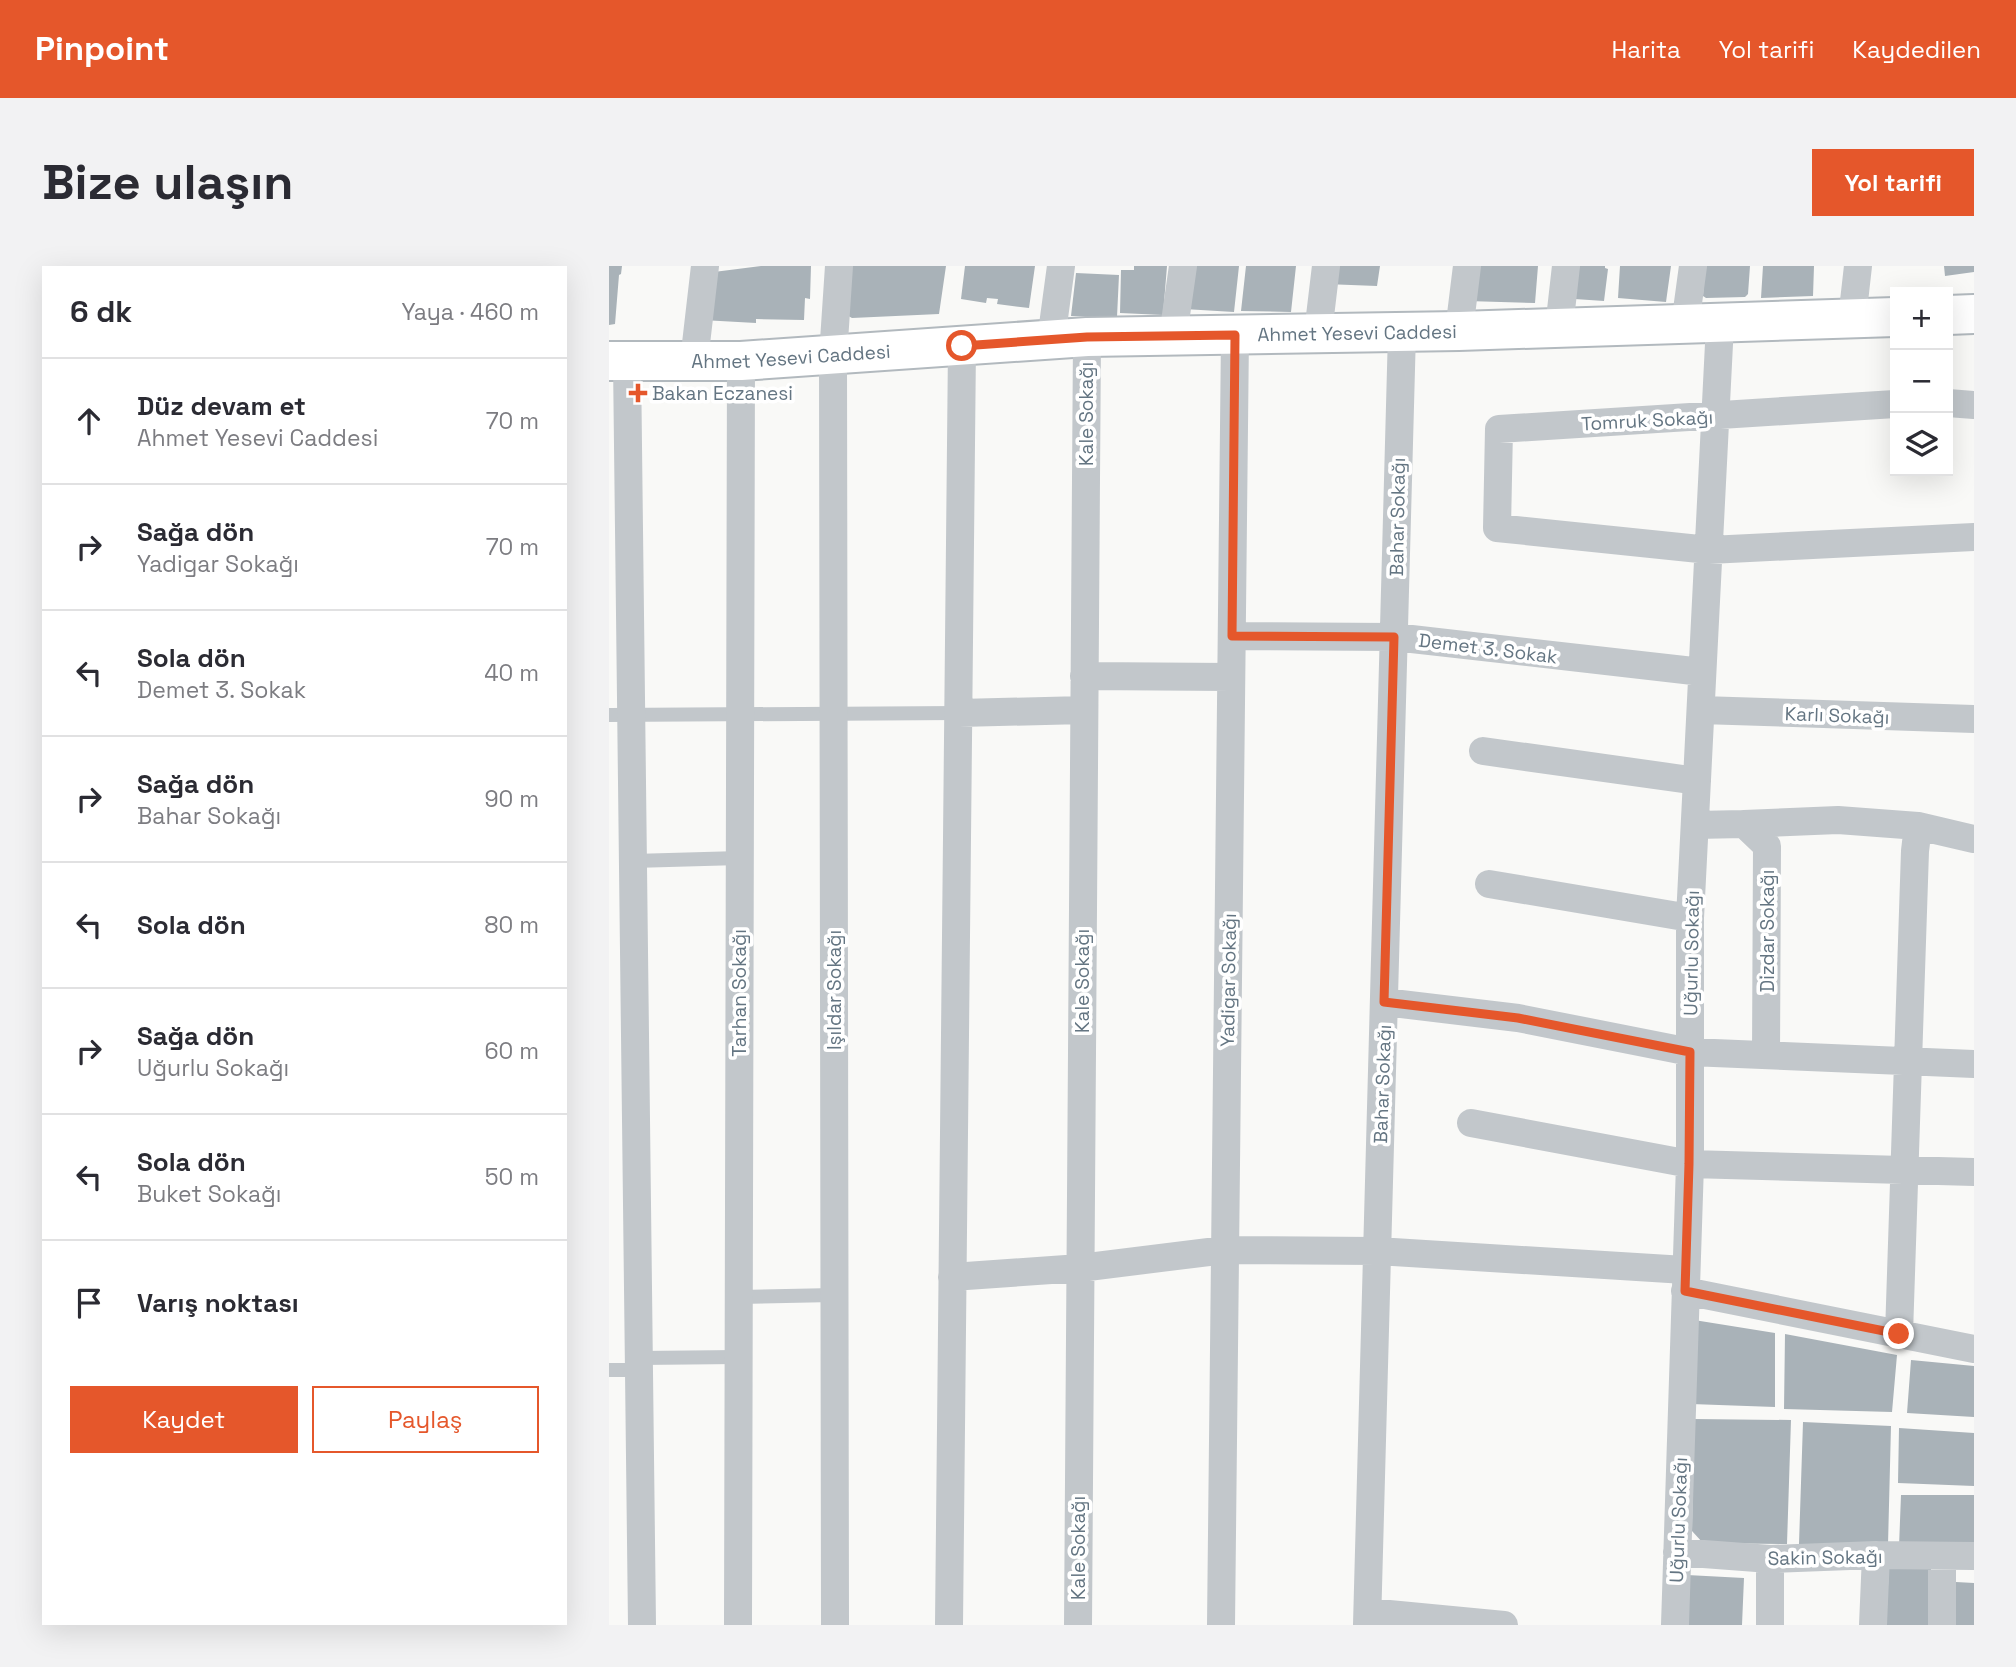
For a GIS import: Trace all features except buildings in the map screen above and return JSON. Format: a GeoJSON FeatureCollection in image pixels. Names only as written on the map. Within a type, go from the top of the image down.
{"type":"FeatureCollection","features":[{"type":"Feature","properties":{"kind":"street"},"geometry":{"type":"LineString","coordinates":[[694,361],[705,266]]}},
{"type":"Feature","properties":{"kind":"street","name":"Işıldar Sokağı"},"geometry":{"type":"LineString","coordinates":[[835,1625],[833,356],[839,266]]}},
{"type":"Feature","properties":{"kind":"street","name":"Kale Sokağı"},"geometry":{"type":"LineString","coordinates":[[1061,266],[1069,338],[1084,676],[1078,1625]]}},
{"type":"Feature","properties":{"kind":"street"},"geometry":{"type":"LineString","coordinates":[[1173,336],[1183,266]]}},
{"type":"Feature","properties":{"kind":"street"},"geometry":{"type":"LineString","coordinates":[[1318,334],[1326,266]]}},
{"type":"Feature","properties":{"kind":"street"},"geometry":{"type":"LineString","coordinates":[[1459,331],[1467,266]]}},
{"type":"Feature","properties":{"kind":"street"},"geometry":{"type":"LineString","coordinates":[[1559,328],[1566,266]]}},
{"type":"Feature","properties":{"kind":"street","name":"Uğurlu Sokağı"},"geometry":{"type":"LineString","coordinates":[[1675,1625],[1689,1164],[1690,918],[1715,416],[1693,266]]}},
{"type":"Feature","properties":{"kind":"street"},"geometry":{"type":"LineString","coordinates":[[1851,319],[1858,266]]}},
{"type":"Feature","properties":{"kind":"street"},"geometry":{"type":"LineString","coordinates":[[1953,315],[1974,314]]}},
{"type":"Feature","properties":{"kind":"street","name":"Ahmet Yesevi Caddesi"},"geometry":{"type":"LineString","coordinates":[[618,361],[833,356],[1069,338],[1703,325],[1890,317]]}},
{"type":"Feature","properties":{"kind":"street","name":"Bahar Sokağı"},"geometry":{"type":"LineString","coordinates":[[1367,1619],[1402,332]]}},
{"type":"Feature","properties":{"kind":"street","name":"Yadigar Sokağı"},"geometry":{"type":"LineString","coordinates":[[1221,1625],[1235,335]]}},
{"type":"Feature","properties":{"kind":"street"},"geometry":{"type":"LineString","coordinates":[[949,1625],[962,346]]}},
{"type":"Feature","properties":{"kind":"street","name":"Tarhan Sokağı"},"geometry":{"type":"LineString","coordinates":[[738,1625],[741,360]]}},
{"type":"Feature","properties":{"kind":"street"},"geometry":{"type":"LineString","coordinates":[[618,361],[620,715],[633,860],[642,1625]]}},
{"type":"Feature","properties":{"kind":"street"},"geometry":{"type":"LineString","coordinates":[[1953,403],[1974,405]]}},
{"type":"Feature","properties":{"kind":"street","name":"Tomruk Sokağı"},"geometry":{"type":"LineString","coordinates":[[1709,550],[1497,528],[1499,429],[1890,404]]}},
{"type":"Feature","properties":{"kind":"street"},"geometry":{"type":"LineString","coordinates":[[1709,550],[1974,537]]}},
{"type":"Feature","properties":{"kind":"street","name":"Demet 3. Sokak"},"geometry":{"type":"LineString","coordinates":[[1232,636],[1394,637],[1702,672]]}},
{"type":"Feature","properties":{"kind":"street"},"geometry":{"type":"LineString","coordinates":[[1084,676],[1231,677]]}},
{"type":"Feature","properties":{"kind":"street"},"geometry":{"type":"LineString","coordinates":[[959,713],[1084,710]]}},
{"type":"Feature","properties":{"kind":"street","name":"Karlı Sokağı"},"geometry":{"type":"LineString","coordinates":[[1701,710],[1974,719]]}},
{"type":"Feature","properties":{"kind":"street"},"geometry":{"type":"LineString","coordinates":[[1483,751],[1697,780]]}},
{"type":"Feature","properties":{"kind":"street"},"geometry":{"type":"LineString","coordinates":[[1695,825],[1838,820],[1918,826],[1974,839]]}},
{"type":"Feature","properties":{"kind":"street","name":"Dizdar Sokağı"},"geometry":{"type":"LineString","coordinates":[[1744,824],[1767,846],[1766,1055]]}},
{"type":"Feature","properties":{"kind":"street"},"geometry":{"type":"LineString","coordinates":[[1899,1334],[1907,1061],[1918,826]]}},
{"type":"Feature","properties":{"kind":"street"},"geometry":{"type":"LineString","coordinates":[[1489,884],[1690,918]]}},
{"type":"Feature","properties":{"kind":"street"},"geometry":{"type":"LineString","coordinates":[[1384,1002],[1518,1018],[1690,1052],[1974,1064]]}},
{"type":"Feature","properties":{"kind":"street"},"geometry":{"type":"LineString","coordinates":[[1471,1123],[1689,1164],[1974,1172]]}},
{"type":"Feature","properties":{"kind":"street"},"geometry":{"type":"LineString","coordinates":[[953,1278],[1080,1268],[1225,1250],[1377,1251],[1685,1280],[1899,1334],[1974,1349]]}},
{"type":"Feature","properties":{"kind":"street","name":"Sakin Sokağı"},"geometry":{"type":"LineString","coordinates":[[1677,1552],[1770,1559],[1876,1555],[1974,1556]]}},
{"type":"Feature","properties":{"kind":"street"},"geometry":{"type":"LineString","coordinates":[[1873,1625],[1876,1555]]}},
{"type":"Feature","properties":{"kind":"street"},"geometry":{"type":"LineString","coordinates":[[1942,1556],[1942,1625]]}},
{"type":"Feature","properties":{"kind":"street"},"geometry":{"type":"LineString","coordinates":[[1770,1559],[1770,1625]]}},
{"type":"Feature","properties":{"kind":"street"},"geometry":{"type":"LineString","coordinates":[[1367,1619],[1504,1625]]}},
{"type":"Feature","properties":{"kind":"lane"},"geometry":{"type":"LineString","coordinates":[[620,715],[959,713]]}},
{"type":"Feature","properties":{"kind":"lane"},"geometry":{"type":"LineString","coordinates":[[633,860],[740,858]]}},
{"type":"Feature","properties":{"kind":"lane"},"geometry":{"type":"LineString","coordinates":[[739,1297],[834,1295]]}},
{"type":"Feature","properties":{"kind":"lane"},"geometry":{"type":"LineString","coordinates":[[609,1370],[639,1364],[738,1357]]}},
{"type":"Feature","properties":{"kind":"place","name":"Bakan Eczanesi"},"geometry":{"type":"Point","coordinates":[638,393]}},
{"type":"Feature","properties":{"kind":"route"},"geometry":{"type":"LineString","coordinates":[[962,346],[1087,337],[1235,335],[1232,636],[1394,637],[1384,1002],[1518,1018],[1690,1052],[1685,1291],[1899,1334]]}}]}
